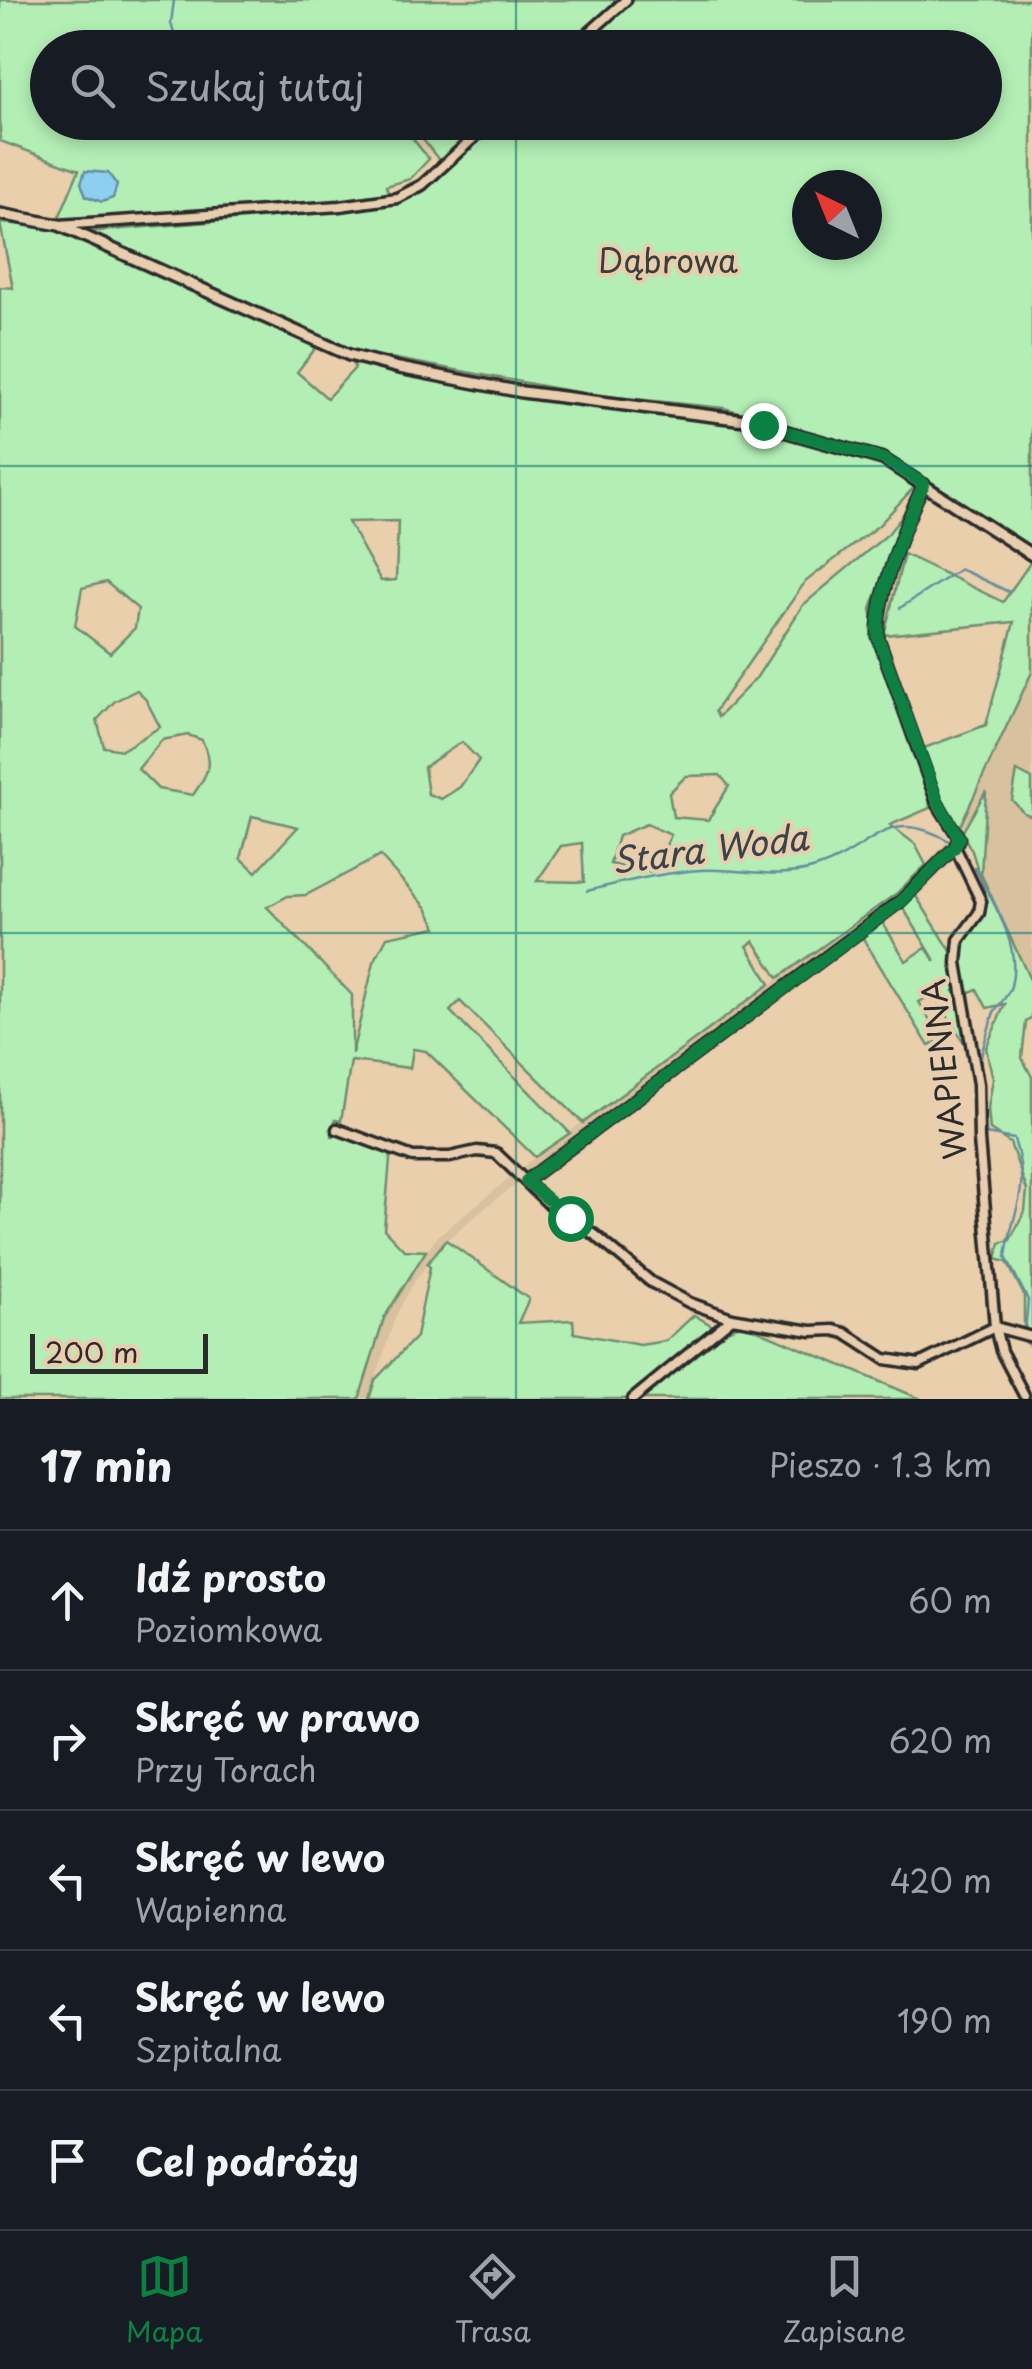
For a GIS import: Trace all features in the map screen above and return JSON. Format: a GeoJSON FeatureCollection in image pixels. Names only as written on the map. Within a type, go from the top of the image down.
{"type":"FeatureCollection","features":[{"type":"Feature","properties":{"kind":"main road"},"geometry":{"type":"LineString","coordinates":[[0,214],[59,226],[349,355],[522,392],[723,416],[884,459],[1032,555]]}},
{"type":"Feature","properties":{"kind":"street"},"geometry":{"type":"LineString","coordinates":[[592,30],[626,0]]}},
{"type":"Feature","properties":{"kind":"street"},"geometry":{"type":"LineString","coordinates":[[59,226],[340,206],[397,198],[422,184],[471,140]]}},
{"type":"Feature","properties":{"kind":"street","name":"WAPIENNA"},"geometry":{"type":"LineString","coordinates":[[924,484],[880,610],[878,637],[938,802],[959,838],[955,847],[981,901],[979,913],[959,940],[957,963],[978,1084],[979,1140],[996,1327],[1001,1351],[1024,1396]]}},
{"type":"Feature","properties":{"kind":"street"},"geometry":{"type":"LineString","coordinates":[[526,1181],[902,901],[955,847]]}},
{"type":"Feature","properties":{"kind":"street"},"geometry":{"type":"LineString","coordinates":[[337,1129],[396,1152],[431,1158],[487,1151],[504,1157],[547,1202],[595,1234],[651,1282],[690,1303],[732,1318],[811,1331],[834,1330],[885,1359],[919,1364],[996,1327],[1032,1336]]}},
{"type":"Feature","properties":{"kind":"street"},"geometry":{"type":"LineString","coordinates":[[633,1399],[649,1382],[732,1318]]}},
{"type":"Feature","properties":{"kind":"shaded area"},"geometry":{"type":"Polygon","coordinates":[[[1032,674],[1032,984],[981,874],[985,794],[962,833],[932,869],[899,899],[446,1240],[414,1282],[396,1315],[369,1399],[359,1399],[384,1318],[439,1235],[535,1157],[897,893],[959,828],[1032,674]]]}},
{"type":"Feature","properties":{"kind":"green space"},"geometry":{"type":"Polygon","coordinates":[[[0,0],[622,0],[588,30],[30,30],[30,140],[414,140],[429,159],[410,179],[386,186],[389,195],[338,203],[58,220],[79,170],[0,141],[0,0]]]}},
{"type":"Feature","properties":{"kind":"green space","name":"Dąbrowa"},"geometry":{"type":"Polygon","coordinates":[[[630,0],[1032,0],[1032,551],[887,454],[724,408],[586,394],[353,351],[86,232],[342,211],[397,201],[424,187],[476,140],[1002,140],[1002,30],[596,30],[630,0]]]}},
{"type":"Feature","properties":{"kind":"green space"},"geometry":{"type":"Polygon","coordinates":[[[423,140],[468,140],[442,164],[423,140]]]}},
{"type":"Feature","properties":{"kind":"green space"},"geometry":{"type":"Polygon","coordinates":[[[0,223],[54,227],[318,345],[297,372],[327,398],[355,368],[350,360],[522,398],[724,420],[882,462],[916,485],[879,525],[805,582],[715,711],[718,717],[757,677],[803,605],[888,534],[906,511],[871,609],[877,644],[927,782],[930,808],[890,825],[915,844],[926,865],[897,893],[778,978],[754,941],[747,946],[770,984],[583,1123],[460,1001],[450,1011],[570,1133],[535,1157],[426,1051],[413,1049],[410,1068],[351,1061],[341,1121],[335,1120],[332,1136],[347,1135],[391,1148],[384,1229],[404,1250],[426,1251],[384,1318],[359,1399],[0,1399],[0,287],[13,288],[0,223]],[[398,521],[348,522],[381,581],[396,580],[398,521]],[[106,582],[82,588],[75,626],[110,653],[135,628],[138,609],[106,582]],[[137,690],[115,701],[97,720],[104,747],[122,750],[160,727],[137,690]],[[188,735],[162,740],[138,769],[158,789],[193,795],[207,769],[202,740],[188,735]],[[462,742],[424,767],[428,794],[441,799],[460,787],[479,760],[462,742]],[[720,775],[686,776],[669,793],[673,817],[708,820],[729,786],[720,775]],[[252,816],[241,858],[256,872],[298,827],[252,816]],[[646,824],[618,836],[610,864],[653,872],[671,835],[646,824]],[[582,843],[561,846],[537,881],[584,882],[582,843]],[[380,856],[306,895],[288,896],[267,907],[352,995],[352,1054],[374,962],[387,937],[437,927],[427,908],[380,856]]]}},
{"type":"Feature","properties":{"kind":"green space"},"geometry":{"type":"Polygon","coordinates":[[[904,554],[1003,602],[1032,560],[1032,672],[959,828],[941,795],[924,748],[986,725],[1014,622],[884,635],[904,554]]]}},
{"type":"Feature","properties":{"kind":"green space"},"geometry":{"type":"Polygon","coordinates":[[[1017,771],[1032,779],[1032,816],[1012,800],[1017,771]]]}},
{"type":"Feature","properties":{"kind":"green space"},"geometry":{"type":"Polygon","coordinates":[[[986,791],[981,874],[1032,984],[1032,1018],[1026,1022],[1022,1058],[1032,1077],[1032,1334],[1024,1329],[1024,1295],[1007,1262],[996,1259],[1000,1243],[1010,1240],[1025,1211],[1027,1190],[1010,1143],[990,1130],[988,1108],[993,1079],[986,1048],[1005,1004],[987,1008],[977,989],[965,994],[959,963],[964,937],[981,911],[982,894],[988,903],[972,851],[962,833],[986,791]]]}},
{"type":"Feature","properties":{"kind":"green space"},"geometry":{"type":"Polygon","coordinates":[[[916,896],[951,951],[958,989],[954,991],[959,995],[973,1057],[934,994],[919,1002],[941,1039],[929,1046],[861,935],[881,920],[906,961],[926,948],[936,962],[902,906],[916,896]]]}},
{"type":"Feature","properties":{"kind":"green space"},"geometry":{"type":"Polygon","coordinates":[[[446,1240],[529,1299],[518,1323],[573,1320],[574,1333],[640,1345],[666,1341],[694,1315],[716,1328],[628,1399],[369,1399],[375,1380],[416,1337],[430,1267],[427,1264],[446,1240]]]}},
{"type":"Feature","properties":{"kind":"green space"},"geometry":{"type":"Polygon","coordinates":[[[743,1324],[921,1399],[637,1399],[723,1331],[743,1324]]]}},
{"type":"Feature","properties":{"kind":"water"},"geometry":{"type":"Polygon","coordinates":[[[85,171],[108,173],[117,185],[113,198],[102,202],[86,196],[81,183],[85,171]]]}},
{"type":"Feature","properties":{"kind":"waterway"},"geometry":{"type":"LineString","coordinates":[[173,30],[174,0]]}},
{"type":"Feature","properties":{"kind":"waterway"},"geometry":{"type":"LineString","coordinates":[[913,471],[924,479]]}},
{"type":"Feature","properties":{"kind":"waterway"},"geometry":{"type":"LineString","coordinates":[[931,483],[962,504]]}},
{"type":"Feature","properties":{"kind":"waterway"},"geometry":{"type":"LineString","coordinates":[[900,608],[960,569],[1009,592]]}},
{"type":"Feature","properties":{"kind":"waterway","name":"Stara Woda"},"geometry":{"type":"LineString","coordinates":[[587,891],[687,871],[802,871],[836,860],[894,829],[909,827],[949,841]]}},
{"type":"Feature","properties":{"kind":"waterway","name":"Stara Woda"},"geometry":{"type":"LineString","coordinates":[[975,868],[1004,925],[1013,955],[1011,986],[994,1012],[982,1054],[981,1077],[986,1134],[1014,1139],[1019,1159],[1021,1188],[1006,1257],[1028,1300],[1024,1342],[1032,1347]]}},
{"type":"Feature","properties":{"kind":"route"},"geometry":{"type":"LineString","coordinates":[[570,1218],[526,1181],[902,901],[955,847],[959,838],[938,802],[878,637],[880,610],[924,484],[884,459],[763,425]]}}]}
